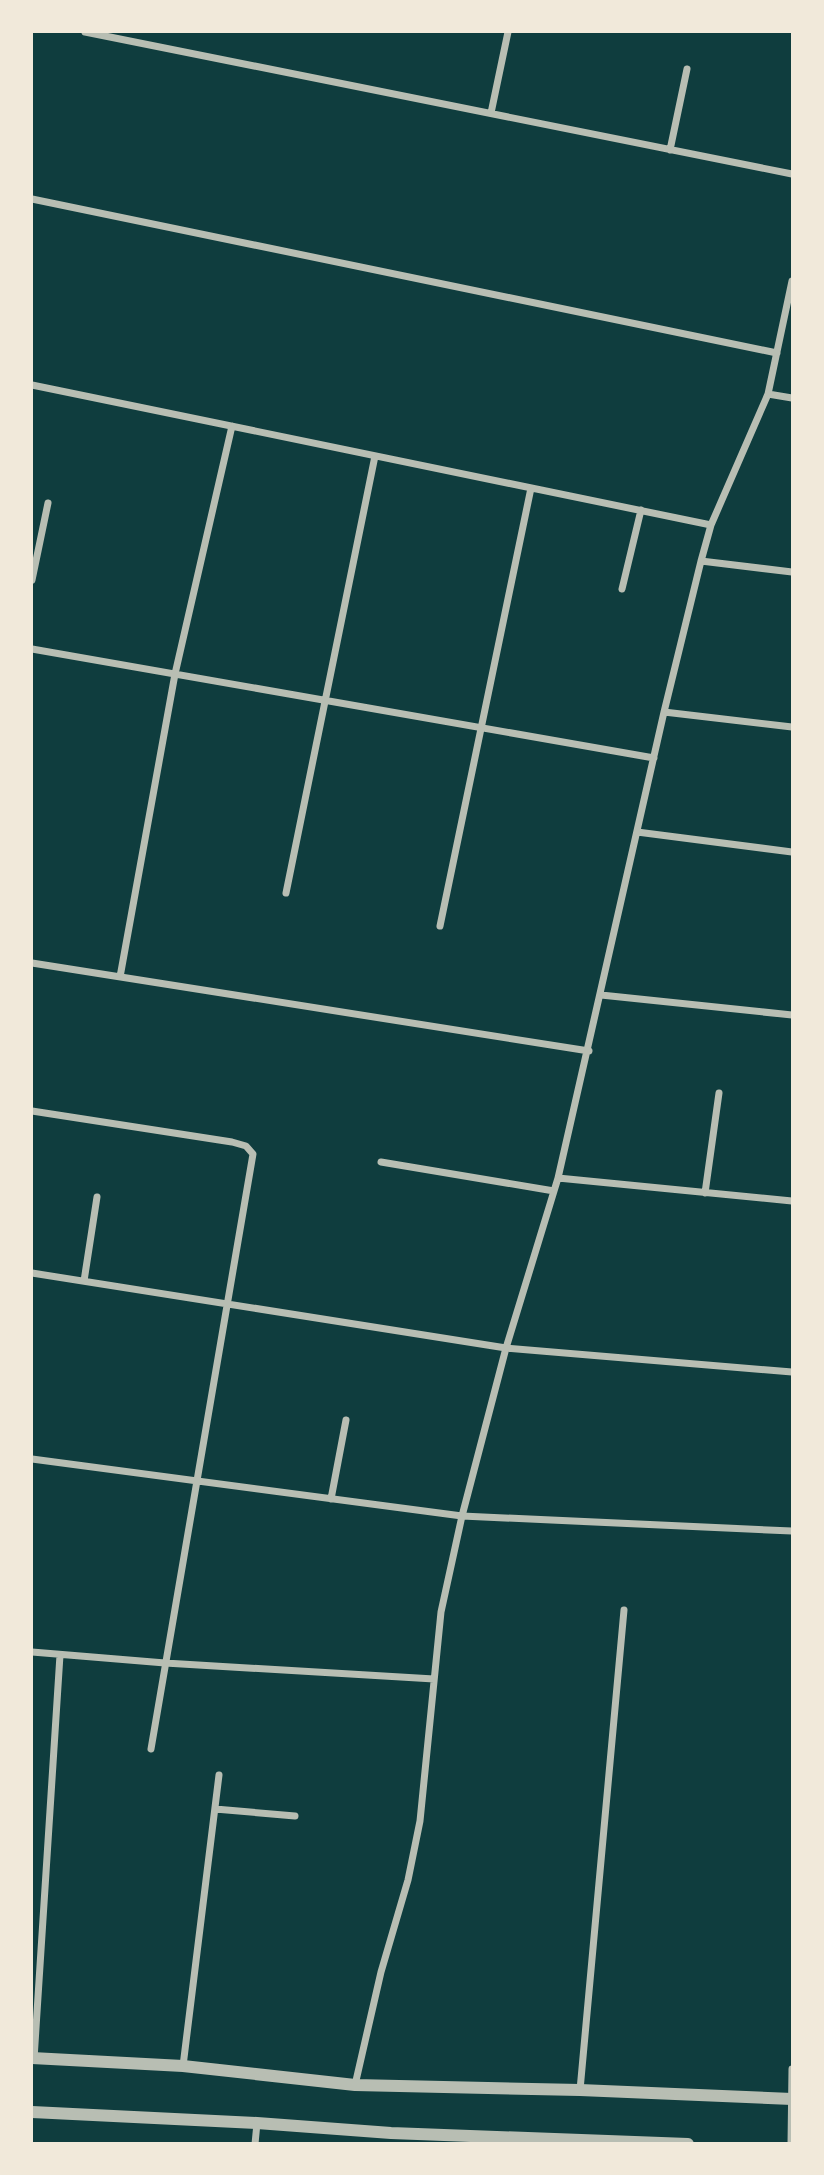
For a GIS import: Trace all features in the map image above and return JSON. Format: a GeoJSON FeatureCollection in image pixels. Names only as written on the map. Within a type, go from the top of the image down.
{"type":"FeatureCollection","features":[{"type":"Feature","properties":{"kind":"street"},"geometry":{"type":"LineString","coordinates":[[85,32],[793,174]]}},
{"type":"Feature","properties":{"kind":"street"},"geometry":{"type":"LineString","coordinates":[[491,113],[508,32]]}},
{"type":"Feature","properties":{"kind":"street"},"geometry":{"type":"LineString","coordinates":[[670,150],[687,69]]}},
{"type":"Feature","properties":{"kind":"street"},"geometry":{"type":"LineString","coordinates":[[32,199],[777,353]]}},
{"type":"Feature","properties":{"kind":"street"},"geometry":{"type":"LineString","coordinates":[[355,2085],[381,1972],[415,1852],[441,1612],[462,1516],[506,1348],[558,1178],[701,561],[711,525],[768,394],[793,281]]}},
{"type":"Feature","properties":{"kind":"street"},"geometry":{"type":"LineString","coordinates":[[32,385],[711,525]]}},
{"type":"Feature","properties":{"kind":"street"},"geometry":{"type":"LineString","coordinates":[[768,394],[793,398]]}},
{"type":"Feature","properties":{"kind":"street"},"geometry":{"type":"LineString","coordinates":[[120,977],[175,674],[232,426]]}},
{"type":"Feature","properties":{"kind":"street"},"geometry":{"type":"LineString","coordinates":[[286,893],[375,456]]}},
{"type":"Feature","properties":{"kind":"street"},"geometry":{"type":"LineString","coordinates":[[440,926],[531,488]]}},
{"type":"Feature","properties":{"kind":"street"},"geometry":{"type":"LineString","coordinates":[[32,580],[48,503]]}},
{"type":"Feature","properties":{"kind":"street"},"geometry":{"type":"LineString","coordinates":[[622,589],[641,510]]}},
{"type":"Feature","properties":{"kind":"street"},"geometry":{"type":"LineString","coordinates":[[701,561],[793,572]]}},
{"type":"Feature","properties":{"kind":"street"},"geometry":{"type":"LineString","coordinates":[[32,649],[654,758]]}},
{"type":"Feature","properties":{"kind":"street"},"geometry":{"type":"LineString","coordinates":[[664,712],[793,727]]}},
{"type":"Feature","properties":{"kind":"street"},"geometry":{"type":"LineString","coordinates":[[637,832],[793,852]]}},
{"type":"Feature","properties":{"kind":"street"},"geometry":{"type":"LineString","coordinates":[[32,963],[589,1051]]}},
{"type":"Feature","properties":{"kind":"street"},"geometry":{"type":"LineString","coordinates":[[601,995],[793,1015]]}},
{"type":"Feature","properties":{"kind":"street"},"geometry":{"type":"LineString","coordinates":[[705,1193],[719,1093]]}},
{"type":"Feature","properties":{"kind":"street"},"geometry":{"type":"LineString","coordinates":[[32,1111],[232,1142],[246,1146],[253,1154],[151,1749]]}},
{"type":"Feature","properties":{"kind":"street"},"geometry":{"type":"LineString","coordinates":[[381,1161],[554,1191]]}},
{"type":"Feature","properties":{"kind":"street"},"geometry":{"type":"LineString","coordinates":[[558,1178],[793,1201]]}},
{"type":"Feature","properties":{"kind":"street"},"geometry":{"type":"LineString","coordinates":[[84,1281],[97,1196]]}},
{"type":"Feature","properties":{"kind":"street"},"geometry":{"type":"LineString","coordinates":[[32,1273],[506,1348],[793,1372]]}},
{"type":"Feature","properties":{"kind":"street"},"geometry":{"type":"LineString","coordinates":[[331,1499],[346,1420]]}},
{"type":"Feature","properties":{"kind":"street"},"geometry":{"type":"LineString","coordinates":[[32,1459],[462,1516],[793,1531]]}},
{"type":"Feature","properties":{"kind":"street"},"geometry":{"type":"LineString","coordinates":[[580,2090],[624,1610]]}},
{"type":"Feature","properties":{"kind":"street"},"geometry":{"type":"LineString","coordinates":[[32,1653],[434,1679]]}},
{"type":"Feature","properties":{"kind":"street"},"geometry":{"type":"LineString","coordinates":[[60,1654],[33,2059],[183,2066],[355,2085],[580,2090],[792,2099]]}},
{"type":"Feature","properties":{"kind":"street"},"geometry":{"type":"LineString","coordinates":[[183,2066],[219,1775]]}},
{"type":"Feature","properties":{"kind":"street"},"geometry":{"type":"LineString","coordinates":[[215,1809],[295,1816]]}},
{"type":"Feature","properties":{"kind":"street"},"geometry":{"type":"LineString","coordinates":[[791,2144],[793,2069]]}},
{"type":"Feature","properties":{"kind":"street"},"geometry":{"type":"LineString","coordinates":[[32,2112],[257,2123],[390,2138],[688,2144]]}},
{"type":"Feature","properties":{"kind":"street"},"geometry":{"type":"LineString","coordinates":[[255,2144],[257,2123]]}}]}
